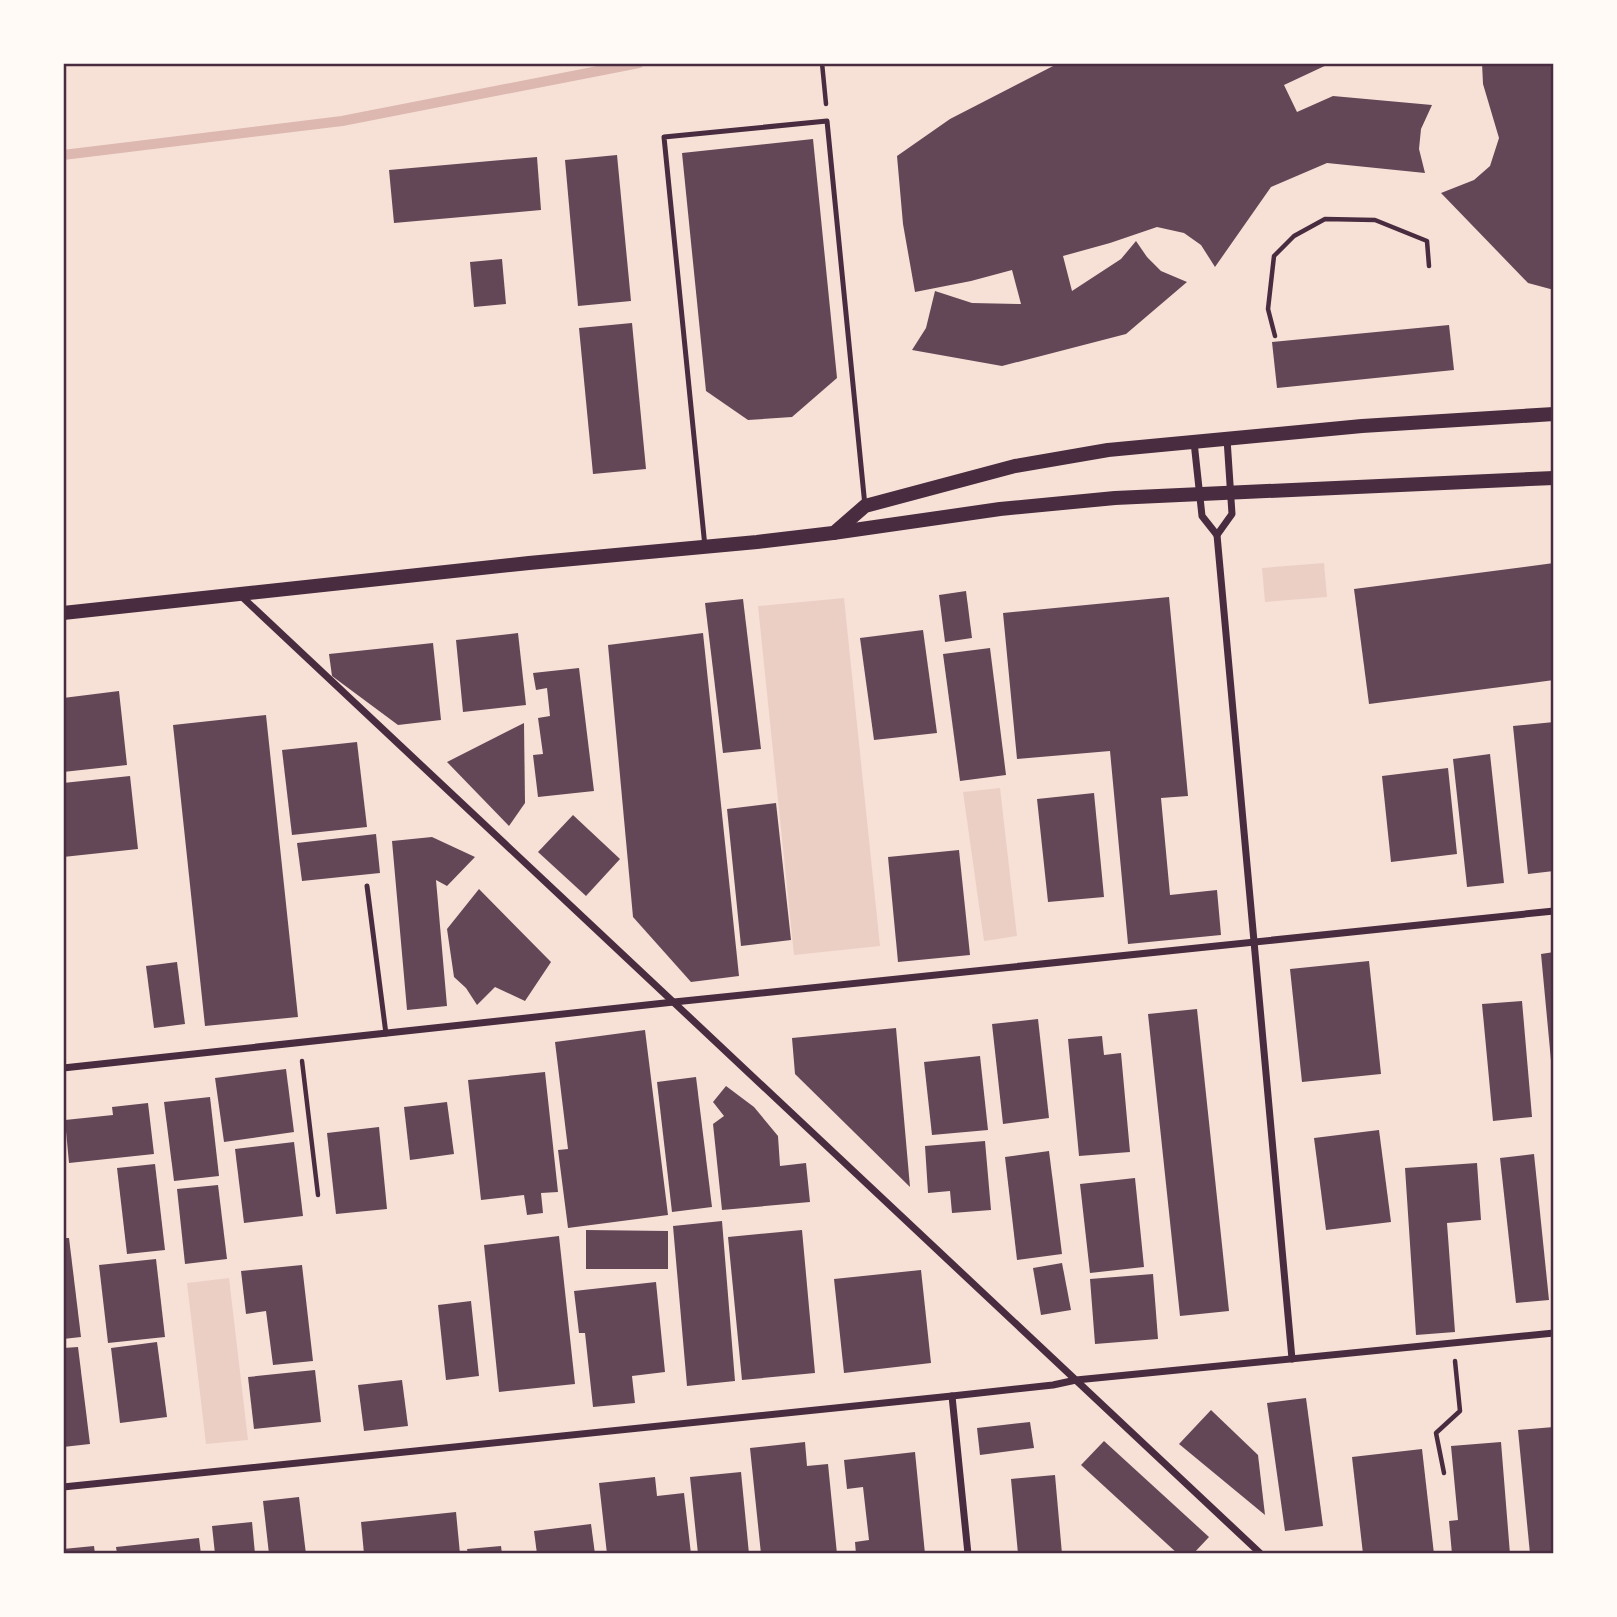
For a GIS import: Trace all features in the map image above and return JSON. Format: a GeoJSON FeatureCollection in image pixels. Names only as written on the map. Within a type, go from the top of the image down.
{"type":"FeatureCollection","features":[{"type":"Feature","properties":{"kind":"main road"},"geometry":{"type":"LineString","coordinates":[[833,533],[865,506],[1015,466],[1108,450],[1362,426],[1554,414]]}},
{"type":"Feature","properties":{"kind":"main road"},"geometry":{"type":"LineString","coordinates":[[63,613],[705,547],[833,533],[1000,509],[1115,498],[1554,478]]}},
{"type":"Feature","properties":{"kind":"street"},"geometry":{"type":"LineString","coordinates":[[1217,535],[1232,514],[1227,439]]}},
{"type":"Feature","properties":{"kind":"street"},"geometry":{"type":"LineString","coordinates":[[1194,442],[1202,516],[1217,535],[1292,1359]]}},
{"type":"Feature","properties":{"kind":"street"},"geometry":{"type":"LineString","coordinates":[[240,594],[1261,1554]]}},
{"type":"Feature","properties":{"kind":"street"},"geometry":{"type":"LineString","coordinates":[[63,1068],[1554,911]]}},
{"type":"Feature","properties":{"kind":"street"},"geometry":{"type":"LineString","coordinates":[[63,1488],[952,1396],[1076,1380],[1554,1333]]}},
{"type":"Feature","properties":{"kind":"street"},"geometry":{"type":"LineString","coordinates":[[952,1396],[968,1554]]}},
{"type":"Feature","properties":{"kind":"lane"},"geometry":{"type":"LineString","coordinates":[[705,547],[664,137],[827,121],[865,506]]}},
{"type":"Feature","properties":{"kind":"lane"},"geometry":{"type":"LineString","coordinates":[[367,886],[386,1034]]}},
{"type":"Feature","properties":{"kind":"path"},"geometry":{"type":"LineString","coordinates":[[822,63],[827,121]]}},
{"type":"Feature","properties":{"kind":"path"},"geometry":{"type":"LineString","coordinates":[[1275,335],[1268,309],[1274,256],[1294,236],[1325,219],[1375,219],[1426,241],[1429,266]]}},
{"type":"Feature","properties":{"kind":"path"},"geometry":{"type":"LineString","coordinates":[[300,1043],[318,1195]]}},
{"type":"Feature","properties":{"kind":"path"},"geometry":{"type":"LineString","coordinates":[[1444,1474],[1437,1433],[1460,1411],[1454,1343]]}},
{"type":"Feature","properties":{"kind":"shaded area"},"geometry":{"type":"Polygon","coordinates":[[[1324,563],[1327,597],[1265,602],[1262,568],[1324,563]]]}},
{"type":"Feature","properties":{"kind":"shaded area"},"geometry":{"type":"Polygon","coordinates":[[[844,598],[880,946],[794,955],[758,606],[844,598]]]}},
{"type":"Feature","properties":{"kind":"shaded area"},"geometry":{"type":"Polygon","coordinates":[[[1000,788],[1017,936],[984,941],[963,792],[1000,788]]]}},
{"type":"Feature","properties":{"kind":"shaded area"},"geometry":{"type":"Polygon","coordinates":[[[229,1278],[248,1440],[206,1444],[187,1283],[229,1278]]]}},
{"type":"Feature","properties":{"kind":"building"},"geometry":{"type":"Polygon","coordinates":[[[1059,63],[1331,63],[1284,85],[1297,112],[1333,96],[1432,105],[1421,129],[1419,149],[1425,173],[1327,163],[1271,187],[1215,267],[1201,245],[1184,233],[1157,227],[1063,256],[1072,291],[1121,259],[1136,241],[1161,271],[1187,282],[1126,334],[1002,366],[912,350],[926,328],[935,291],[972,303],[1021,304],[1012,270],[915,292],[903,224],[897,156],[950,119],[1059,63]]]}},
{"type":"Feature","properties":{"kind":"building"},"geometry":{"type":"Polygon","coordinates":[[[1482,63],[1554,63],[1554,290],[1528,283],[1441,193],[1474,180],[1490,166],[1499,138],[1483,84],[1482,63]]]}},
{"type":"Feature","properties":{"kind":"building"},"geometry":{"type":"Polygon","coordinates":[[[813,139],[837,378],[792,417],[748,420],[706,391],[682,153],[813,139]]]}},
{"type":"Feature","properties":{"kind":"building"},"geometry":{"type":"Polygon","coordinates":[[[617,155],[631,301],[578,306],[565,160],[617,155]]]}},
{"type":"Feature","properties":{"kind":"building"},"geometry":{"type":"Polygon","coordinates":[[[537,157],[541,210],[394,223],[389,170],[537,157]]]}},
{"type":"Feature","properties":{"kind":"building"},"geometry":{"type":"Polygon","coordinates":[[[502,259],[506,304],[474,307],[470,262],[502,259]]]}},
{"type":"Feature","properties":{"kind":"building"},"geometry":{"type":"Polygon","coordinates":[[[632,323],[646,469],[593,474],[579,328],[632,323]]]}},
{"type":"Feature","properties":{"kind":"building"},"geometry":{"type":"Polygon","coordinates":[[[1449,325],[1454,370],[1277,388],[1272,342],[1449,325]]]}},
{"type":"Feature","properties":{"kind":"building"},"geometry":{"type":"Polygon","coordinates":[[[1554,563],[1554,680],[1369,704],[1354,589],[1554,563]]]}},
{"type":"Feature","properties":{"kind":"building"},"geometry":{"type":"Polygon","coordinates":[[[966,591],[972,638],[945,642],[939,595],[966,591]]]}},
{"type":"Feature","properties":{"kind":"building"},"geometry":{"type":"Polygon","coordinates":[[[1169,597],[1188,796],[1161,798],[1170,895],[1217,890],[1221,935],[1128,944],[1110,751],[1017,759],[1003,613],[1169,597]]]}},
{"type":"Feature","properties":{"kind":"building"},"geometry":{"type":"Polygon","coordinates":[[[743,599],[761,749],[723,753],[705,603],[743,599]]]}},
{"type":"Feature","properties":{"kind":"building"},"geometry":{"type":"Polygon","coordinates":[[[923,630],[937,733],[874,740],[860,638],[923,630]]]}},
{"type":"Feature","properties":{"kind":"building"},"geometry":{"type":"Polygon","coordinates":[[[518,633],[526,705],[463,712],[456,640],[518,633]]]}},
{"type":"Feature","properties":{"kind":"building"},"geometry":{"type":"Polygon","coordinates":[[[703,633],[739,976],[691,982],[633,917],[608,645],[703,633]]]}},
{"type":"Feature","properties":{"kind":"building"},"geometry":{"type":"Polygon","coordinates":[[[433,643],[441,720],[398,725],[332,676],[329,654],[433,643]]]}},
{"type":"Feature","properties":{"kind":"building"},"geometry":{"type":"Polygon","coordinates":[[[990,648],[1006,775],[960,781],[943,654],[990,648]]]}},
{"type":"Feature","properties":{"kind":"building"},"geometry":{"type":"Polygon","coordinates":[[[579,668],[594,791],[538,797],[533,755],[543,754],[538,718],[550,716],[547,688],[536,690],[533,673],[579,668]]]}},
{"type":"Feature","properties":{"kind":"building"},"geometry":{"type":"Polygon","coordinates":[[[119,691],[127,765],[63,772],[63,698],[119,691]]]}},
{"type":"Feature","properties":{"kind":"building"},"geometry":{"type":"Polygon","coordinates":[[[266,715],[298,1017],[205,1026],[173,725],[266,715]]]}},
{"type":"Feature","properties":{"kind":"building"},"geometry":{"type":"Polygon","coordinates":[[[1554,722],[1554,871],[1528,874],[1513,726],[1554,722]]]}},
{"type":"Feature","properties":{"kind":"building"},"geometry":{"type":"Polygon","coordinates":[[[524,723],[525,803],[509,826],[447,762],[524,723]]]}},
{"type":"Feature","properties":{"kind":"building"},"geometry":{"type":"Polygon","coordinates":[[[357,742],[367,827],[292,835],[282,750],[357,742]]]}},
{"type":"Feature","properties":{"kind":"building"},"geometry":{"type":"Polygon","coordinates":[[[1490,754],[1504,883],[1467,887],[1453,759],[1490,754]]]}},
{"type":"Feature","properties":{"kind":"building"},"geometry":{"type":"Polygon","coordinates":[[[1448,768],[1457,854],[1391,862],[1382,776],[1448,768]]]}},
{"type":"Feature","properties":{"kind":"building"},"geometry":{"type":"Polygon","coordinates":[[[130,776],[138,849],[63,857],[63,783],[130,776]]]}},
{"type":"Feature","properties":{"kind":"building"},"geometry":{"type":"Polygon","coordinates":[[[1094,793],[1104,897],[1048,902],[1037,799],[1094,793]]]}},
{"type":"Feature","properties":{"kind":"building"},"geometry":{"type":"Polygon","coordinates":[[[776,803],[791,940],[741,946],[727,809],[776,803]]]}},
{"type":"Feature","properties":{"kind":"building"},"geometry":{"type":"Polygon","coordinates":[[[573,815],[620,859],[586,896],[538,852],[573,815]]]}},
{"type":"Feature","properties":{"kind":"building"},"geometry":{"type":"Polygon","coordinates":[[[376,834],[380,873],[302,881],[297,843],[376,834]]]}},
{"type":"Feature","properties":{"kind":"building"},"geometry":{"type":"Polygon","coordinates":[[[432,837],[475,857],[447,886],[436,880],[447,1006],[407,1010],[392,841],[432,837]]]}},
{"type":"Feature","properties":{"kind":"building"},"geometry":{"type":"Polygon","coordinates":[[[959,850],[970,955],[898,962],[888,857],[959,850]]]}},
{"type":"Feature","properties":{"kind":"building"},"geometry":{"type":"Polygon","coordinates":[[[479,889],[551,962],[525,1001],[495,987],[477,1005],[466,988],[454,977],[447,929],[479,889]]]}},
{"type":"Feature","properties":{"kind":"building"},"geometry":{"type":"Polygon","coordinates":[[[1554,952],[1554,1071],[1552,1071],[1541,954],[1554,952]]]}},
{"type":"Feature","properties":{"kind":"building"},"geometry":{"type":"Polygon","coordinates":[[[1369,961],[1381,1074],[1302,1082],[1290,969],[1369,961]]]}},
{"type":"Feature","properties":{"kind":"building"},"geometry":{"type":"Polygon","coordinates":[[[177,962],[185,1024],[154,1028],[146,966],[177,962]]]}},
{"type":"Feature","properties":{"kind":"building"},"geometry":{"type":"Polygon","coordinates":[[[1522,1001],[1532,1117],[1493,1121],[1482,1004],[1522,1001]]]}},
{"type":"Feature","properties":{"kind":"building"},"geometry":{"type":"Polygon","coordinates":[[[1197,1009],[1229,1311],[1180,1316],[1148,1014],[1197,1009]]]}},
{"type":"Feature","properties":{"kind":"building"},"geometry":{"type":"Polygon","coordinates":[[[1038,1019],[1049,1118],[1003,1124],[992,1024],[1038,1019]]]}},
{"type":"Feature","properties":{"kind":"building"},"geometry":{"type":"Polygon","coordinates":[[[896,1028],[910,1187],[795,1074],[792,1038],[896,1028]]]}},
{"type":"Feature","properties":{"kind":"building"},"geometry":{"type":"Polygon","coordinates":[[[645,1030],[668,1215],[568,1228],[558,1150],[568,1149],[555,1042],[645,1030]]]}},
{"type":"Feature","properties":{"kind":"building"},"geometry":{"type":"Polygon","coordinates":[[[1102,1036],[1104,1055],[1121,1053],[1130,1152],[1079,1156],[1068,1039],[1102,1036]]]}},
{"type":"Feature","properties":{"kind":"building"},"geometry":{"type":"Polygon","coordinates":[[[980,1056],[988,1130],[932,1135],[924,1062],[980,1056]]]}},
{"type":"Feature","properties":{"kind":"building"},"geometry":{"type":"Polygon","coordinates":[[[286,1069],[294,1132],[224,1142],[215,1078],[286,1069]]]}},
{"type":"Feature","properties":{"kind":"building"},"geometry":{"type":"Polygon","coordinates":[[[545,1072],[558,1192],[541,1193],[543,1213],[527,1215],[524,1195],[481,1200],[468,1080],[545,1072]]]}},
{"type":"Feature","properties":{"kind":"building"},"geometry":{"type":"Polygon","coordinates":[[[696,1077],[712,1207],[672,1212],[657,1082],[696,1077]]]}},
{"type":"Feature","properties":{"kind":"building"},"geometry":{"type":"Polygon","coordinates":[[[726,1086],[754,1107],[778,1136],[780,1166],[806,1163],[810,1202],[722,1210],[713,1124],[724,1116],[713,1102],[726,1086]]]}},
{"type":"Feature","properties":{"kind":"building"},"geometry":{"type":"Polygon","coordinates":[[[210,1097],[219,1176],[174,1181],[164,1102],[210,1097]]]}},
{"type":"Feature","properties":{"kind":"building"},"geometry":{"type":"Polygon","coordinates":[[[447,1102],[454,1154],[410,1160],[404,1107],[447,1102]]]}},
{"type":"Feature","properties":{"kind":"building"},"geometry":{"type":"Polygon","coordinates":[[[148,1103],[154,1154],[69,1163],[65,1120],[113,1115],[112,1107],[148,1103]]]}},
{"type":"Feature","properties":{"kind":"building"},"geometry":{"type":"Polygon","coordinates":[[[379,1127],[387,1209],[336,1214],[327,1133],[379,1127]]]}},
{"type":"Feature","properties":{"kind":"building"},"geometry":{"type":"Polygon","coordinates":[[[1379,1130],[1391,1222],[1326,1230],[1314,1138],[1379,1130]]]}},
{"type":"Feature","properties":{"kind":"building"},"geometry":{"type":"Polygon","coordinates":[[[985,1141],[991,1210],[952,1213],[950,1191],[928,1193],[925,1146],[985,1141]]]}},
{"type":"Feature","properties":{"kind":"building"},"geometry":{"type":"Polygon","coordinates":[[[294,1142],[303,1216],[244,1223],[235,1149],[294,1142]]]}},
{"type":"Feature","properties":{"kind":"building"},"geometry":{"type":"Polygon","coordinates":[[[1049,1151],[1062,1254],[1017,1260],[1005,1157],[1049,1151]]]}},
{"type":"Feature","properties":{"kind":"building"},"geometry":{"type":"Polygon","coordinates":[[[1534,1154],[1549,1300],[1516,1303],[1500,1158],[1534,1154]]]}},
{"type":"Feature","properties":{"kind":"building"},"geometry":{"type":"Polygon","coordinates":[[[1477,1163],[1481,1220],[1447,1223],[1455,1332],[1416,1335],[1405,1168],[1477,1163]]]}},
{"type":"Feature","properties":{"kind":"building"},"geometry":{"type":"Polygon","coordinates":[[[155,1164],[165,1250],[127,1254],[117,1168],[155,1164]]]}},
{"type":"Feature","properties":{"kind":"building"},"geometry":{"type":"Polygon","coordinates":[[[1135,1178],[1144,1267],[1090,1273],[1080,1184],[1135,1178]]]}},
{"type":"Feature","properties":{"kind":"building"},"geometry":{"type":"Polygon","coordinates":[[[218,1185],[227,1259],[185,1264],[177,1189],[218,1185]]]}},
{"type":"Feature","properties":{"kind":"building"},"geometry":{"type":"Polygon","coordinates":[[[722,1221],[735,1381],[687,1386],[673,1226],[722,1221]]]}},
{"type":"Feature","properties":{"kind":"building"},"geometry":{"type":"Polygon","coordinates":[[[586,1230],[668,1231],[668,1269],[586,1269],[586,1230]]]}},
{"type":"Feature","properties":{"kind":"building"},"geometry":{"type":"Polygon","coordinates":[[[802,1230],[815,1373],[742,1380],[728,1237],[802,1230]]]}},
{"type":"Feature","properties":{"kind":"building"},"geometry":{"type":"Polygon","coordinates":[[[559,1236],[575,1384],[499,1392],[484,1245],[559,1236]]]}},
{"type":"Feature","properties":{"kind":"building"},"geometry":{"type":"Polygon","coordinates":[[[63,1238],[69,1238],[81,1337],[63,1339],[63,1238]]]}},
{"type":"Feature","properties":{"kind":"building"},"geometry":{"type":"Polygon","coordinates":[[[156,1259],[165,1337],[108,1343],[99,1265],[156,1259]]]}},
{"type":"Feature","properties":{"kind":"building"},"geometry":{"type":"Polygon","coordinates":[[[1062,1263],[1071,1310],[1041,1315],[1033,1268],[1062,1263]]]}},
{"type":"Feature","properties":{"kind":"building"},"geometry":{"type":"Polygon","coordinates":[[[302,1265],[313,1361],[273,1365],[266,1311],[246,1314],[241,1271],[302,1265]]]}},
{"type":"Feature","properties":{"kind":"building"},"geometry":{"type":"Polygon","coordinates":[[[921,1270],[931,1363],[844,1373],[834,1279],[921,1270]]]}},
{"type":"Feature","properties":{"kind":"building"},"geometry":{"type":"Polygon","coordinates":[[[1153,1274],[1158,1339],[1095,1344],[1090,1279],[1153,1274]]]}},
{"type":"Feature","properties":{"kind":"building"},"geometry":{"type":"Polygon","coordinates":[[[656,1282],[665,1372],[632,1376],[635,1403],[593,1407],[585,1333],[579,1333],[574,1291],[656,1282]]]}},
{"type":"Feature","properties":{"kind":"building"},"geometry":{"type":"Polygon","coordinates":[[[471,1301],[479,1376],[446,1380],[438,1305],[471,1301]]]}},
{"type":"Feature","properties":{"kind":"building"},"geometry":{"type":"Polygon","coordinates":[[[157,1342],[167,1417],[120,1423],[111,1348],[157,1342]]]}},
{"type":"Feature","properties":{"kind":"building"},"geometry":{"type":"Polygon","coordinates":[[[78,1347],[90,1444],[63,1447],[63,1348],[78,1347]]]}},
{"type":"Feature","properties":{"kind":"building"},"geometry":{"type":"Polygon","coordinates":[[[315,1370],[321,1422],[254,1429],[248,1377],[315,1370]]]}},
{"type":"Feature","properties":{"kind":"building"},"geometry":{"type":"Polygon","coordinates":[[[402,1380],[408,1426],[364,1431],[358,1385],[402,1380]]]}},
{"type":"Feature","properties":{"kind":"building"},"geometry":{"type":"Polygon","coordinates":[[[1306,1398],[1323,1526],[1285,1531],[1267,1403],[1306,1398]]]}},
{"type":"Feature","properties":{"kind":"building"},"geometry":{"type":"Polygon","coordinates":[[[1211,1410],[1258,1455],[1265,1515],[1179,1444],[1211,1410]]]}},
{"type":"Feature","properties":{"kind":"building"},"geometry":{"type":"Polygon","coordinates":[[[1030,1422],[1034,1448],[980,1455],[977,1428],[1030,1422]]]}},
{"type":"Feature","properties":{"kind":"building"},"geometry":{"type":"Polygon","coordinates":[[[1554,1427],[1554,1554],[1530,1554],[1518,1430],[1554,1427]]]}},
{"type":"Feature","properties":{"kind":"building"},"geometry":{"type":"Polygon","coordinates":[[[1104,1441],[1209,1537],[1193,1554],[1178,1554],[1081,1465],[1104,1441]]]}},
{"type":"Feature","properties":{"kind":"building"},"geometry":{"type":"Polygon","coordinates":[[[805,1442],[807,1466],[828,1464],[837,1554],[761,1554],[750,1448],[805,1442]]]}},
{"type":"Feature","properties":{"kind":"building"},"geometry":{"type":"Polygon","coordinates":[[[1501,1442],[1510,1554],[1452,1554],[1449,1521],[1458,1520],[1451,1446],[1501,1442]]]}},
{"type":"Feature","properties":{"kind":"building"},"geometry":{"type":"Polygon","coordinates":[[[1422,1449],[1434,1554],[1363,1554],[1352,1457],[1422,1449]]]}},
{"type":"Feature","properties":{"kind":"building"},"geometry":{"type":"Polygon","coordinates":[[[915,1452],[925,1554],[856,1554],[855,1542],[869,1540],[863,1487],[847,1489],[844,1460],[915,1452]]]}},
{"type":"Feature","properties":{"kind":"building"},"geometry":{"type":"Polygon","coordinates":[[[741,1472],[749,1554],[698,1554],[690,1477],[741,1472]]]}},
{"type":"Feature","properties":{"kind":"building"},"geometry":{"type":"Polygon","coordinates":[[[1055,1475],[1062,1554],[1018,1554],[1011,1479],[1055,1475]]]}},
{"type":"Feature","properties":{"kind":"building"},"geometry":{"type":"Polygon","coordinates":[[[655,1477],[657,1496],[684,1493],[691,1554],[607,1554],[599,1483],[655,1477]]]}},
{"type":"Feature","properties":{"kind":"building"},"geometry":{"type":"Polygon","coordinates":[[[299,1497],[306,1554],[269,1554],[263,1501],[299,1497]]]}},
{"type":"Feature","properties":{"kind":"building"},"geometry":{"type":"Polygon","coordinates":[[[456,1512],[460,1554],[364,1554],[361,1522],[456,1512]]]}},
{"type":"Feature","properties":{"kind":"building"},"geometry":{"type":"Polygon","coordinates":[[[252,1522],[255,1554],[215,1554],[212,1526],[252,1522]]]}},
{"type":"Feature","properties":{"kind":"building"},"geometry":{"type":"Polygon","coordinates":[[[591,1524],[595,1554],[537,1554],[534,1531],[591,1524]]]}},
{"type":"Feature","properties":{"kind":"building"},"geometry":{"type":"Polygon","coordinates":[[[199,1538],[201,1554],[117,1554],[116,1547],[199,1538]]]}},
{"type":"Feature","properties":{"kind":"building"},"geometry":{"type":"Polygon","coordinates":[[[94,1546],[95,1554],[63,1554],[63,1549],[94,1546]]]}},
{"type":"Feature","properties":{"kind":"building"},"geometry":{"type":"Polygon","coordinates":[[[501,1546],[502,1554],[468,1554],[467,1549],[501,1546]]]}},
{"type":"Feature","properties":{"kind":"waterway"},"geometry":{"type":"LineString","coordinates":[[63,155],[342,121],[639,63]]}}]}
